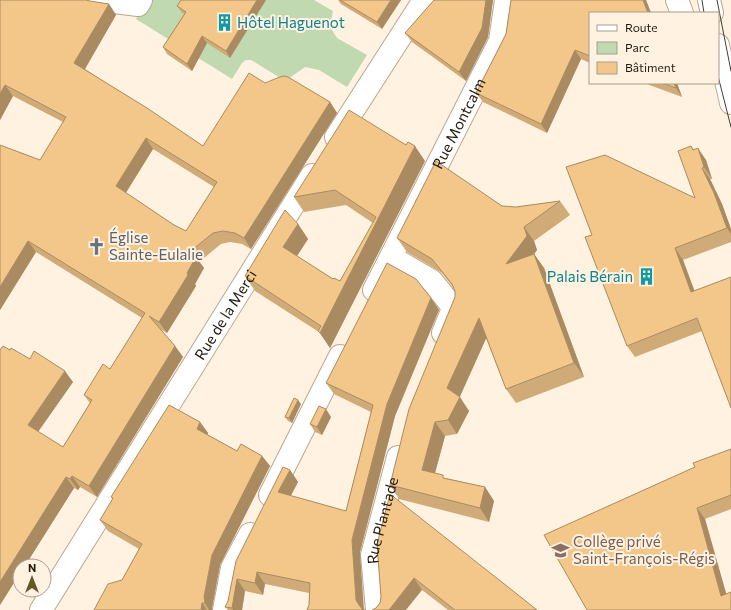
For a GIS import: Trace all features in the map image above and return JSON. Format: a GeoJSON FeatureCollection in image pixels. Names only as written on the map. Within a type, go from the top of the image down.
{"type":"FeatureCollection","features":[{"type":"Feature","properties":{"kind":"street"},"geometry":{"type":"LineString","coordinates":[[99,0],[139,2]]}},
{"type":"Feature","properties":{"kind":"street","name":"Rue de la Merci"},"geometry":{"type":"LineString","coordinates":[[41,610],[325,155],[424,0]]}},
{"type":"Feature","properties":{"kind":"street","name":"Rue Montcalm"},"geometry":{"type":"LineString","coordinates":[[366,306],[500,41],[506,0]]}},
{"type":"Feature","properties":{"kind":"street"},"geometry":{"type":"LineString","coordinates":[[677,0],[682,12]]}},
{"type":"Feature","properties":{"kind":"street"},"geometry":{"type":"LineString","coordinates":[[709,0],[712,12]]}},
{"type":"Feature","properties":{"kind":"street"},"geometry":{"type":"LineString","coordinates":[[719,55],[721,74],[731,103]]}},
{"type":"Feature","properties":{"kind":"street"},"geometry":{"type":"LineString","coordinates":[[391,257],[432,281],[452,306],[452,311],[434,354]]}},
{"type":"Feature","properties":{"kind":"street"},"geometry":{"type":"LineString","coordinates":[[224,610],[232,568],[348,342]]}},
{"type":"Feature","properties":{"kind":"street","name":"Rue Plantade"},"geometry":{"type":"LineString","coordinates":[[377,610],[372,555],[401,442]]}},
{"type":"Feature","properties":{"kind":"green space"},"geometry":{"type":"Polygon","coordinates":[[[148,0],[314,0],[333,11],[330,27],[337,38],[367,55],[347,87],[319,70],[305,67],[288,79],[282,79],[251,60],[246,60],[242,63],[232,79],[136,19],[148,0]]]}},
{"type":"Feature","properties":{"kind":"building"},"geometry":{"type":"Polygon","coordinates":[[[0,0],[86,0],[109,4],[74,63],[147,108],[203,146],[249,73],[265,83],[280,77],[288,77],[330,102],[244,238],[235,233],[223,231],[213,233],[191,251],[196,257],[187,273],[188,275],[159,322],[149,316],[175,346],[89,486],[72,476],[70,479],[66,477],[15,558],[12,558],[12,563],[0,582],[0,350],[3,346],[10,350],[11,348],[30,359],[34,351],[65,371],[28,425],[63,447],[92,400],[84,395],[103,364],[110,369],[145,313],[28,241],[0,287],[0,145],[40,160],[66,117],[5,85],[0,94],[0,0]],[[146,138],[116,186],[174,225],[186,231],[217,182],[146,138]]]}},
{"type":"Feature","properties":{"kind":"building","name":"Hôtel Haguenot"},"geometry":{"type":"Polygon","coordinates":[[[181,0],[257,0],[226,51],[202,36],[187,64],[163,47],[186,12],[177,6],[181,0]]]}},
{"type":"Feature","properties":{"kind":"building"},"geometry":{"type":"Polygon","coordinates":[[[340,0],[391,0],[377,22],[340,0]]]}},
{"type":"Feature","properties":{"kind":"building"},"geometry":{"type":"Polygon","coordinates":[[[434,0],[486,0],[482,28],[459,72],[405,33],[434,0]]]}},
{"type":"Feature","properties":{"kind":"building"},"geometry":{"type":"Polygon","coordinates":[[[511,0],[643,0],[648,12],[589,12],[589,56],[575,50],[541,124],[476,93],[506,34],[511,0]]]}},
{"type":"Feature","properties":{"kind":"building"},"geometry":{"type":"Polygon","coordinates":[[[665,84],[674,84],[676,88],[665,84]]]}},
{"type":"Feature","properties":{"kind":"building"},"geometry":{"type":"Polygon","coordinates":[[[349,110],[406,145],[408,142],[415,146],[320,333],[318,331],[321,326],[245,276],[285,210],[298,224],[283,247],[333,279],[334,278],[340,281],[376,217],[335,190],[294,197],[349,110]]]}},
{"type":"Feature","properties":{"kind":"building"},"geometry":{"type":"Polygon","coordinates":[[[691,146],[693,150],[698,148],[704,167],[702,168],[714,193],[727,228],[675,248],[691,292],[731,277],[731,408],[697,318],[627,346],[585,237],[592,235],[566,167],[605,155],[695,198],[678,151],[691,146]]]}},
{"type":"Feature","properties":{"kind":"building"},"geometry":{"type":"Polygon","coordinates":[[[436,161],[502,206],[516,207],[560,201],[524,227],[527,236],[506,264],[534,254],[574,363],[506,389],[479,318],[447,388],[460,397],[448,420],[435,422],[422,470],[443,475],[443,478],[485,487],[480,508],[390,485],[409,409],[455,297],[455,291],[452,284],[432,259],[397,238],[436,161]]]}},
{"type":"Feature","properties":{"kind":"building"},"geometry":{"type":"Polygon","coordinates":[[[387,263],[416,279],[431,298],[387,404],[352,540],[356,600],[363,610],[307,610],[309,605],[310,583],[257,572],[255,583],[237,579],[232,608],[225,607],[228,601],[236,561],[283,467],[290,470],[278,492],[346,511],[373,405],[326,383],[387,263]]]}},
{"type":"Feature","properties":{"kind":"building"},"geometry":{"type":"Polygon","coordinates":[[[294,398],[298,400],[289,418],[285,417],[294,398]]]}},
{"type":"Feature","properties":{"kind":"building"},"geometry":{"type":"Polygon","coordinates":[[[169,405],[200,422],[197,429],[237,451],[241,444],[262,456],[212,555],[204,597],[205,603],[202,603],[201,610],[94,610],[108,584],[122,580],[142,544],[100,520],[113,498],[111,497],[169,405]]]}},
{"type":"Feature","properties":{"kind":"building"},"geometry":{"type":"Polygon","coordinates":[[[319,406],[326,409],[317,427],[310,424],[319,406]]]}},
{"type":"Feature","properties":{"kind":"building"},"geometry":{"type":"Polygon","coordinates":[[[731,449],[731,495],[697,508],[721,596],[731,592],[731,610],[587,610],[544,535],[695,467],[693,463],[731,449]]]}},
{"type":"Feature","properties":{"kind":"building"},"geometry":{"type":"Polygon","coordinates":[[[390,494],[537,610],[455,610],[414,578],[389,610],[372,610],[380,603],[381,597],[377,544],[390,494]]]}},
{"type":"Feature","properties":{"kind":"tram line"},"geometry":{"type":"LineString","coordinates":[[702,0],[704,12]]}},
{"type":"Feature","properties":{"kind":"tram line"},"geometry":{"type":"LineString","coordinates":[[717,0],[731,71]]}},
{"type":"Feature","properties":{"kind":"tram line"},"geometry":{"type":"LineString","coordinates":[[719,80],[731,127]]}},
{"type":"Feature","properties":{"kind":"place","name":"Hôtel Haguenot"},"geometry":{"type":"Point","coordinates":[224,22]}},
{"type":"Feature","properties":{"kind":"place","name":"Église Sainte-Eulalie"},"geometry":{"type":"Point","coordinates":[96,246]}},
{"type":"Feature","properties":{"kind":"place","name":"Palais Bérain"},"geometry":{"type":"Point","coordinates":[646,276]}},
{"type":"Feature","properties":{"kind":"place","name":"Collège privé Saint-François-Régis"},"geometry":{"type":"Point","coordinates":[560,550]}}]}
